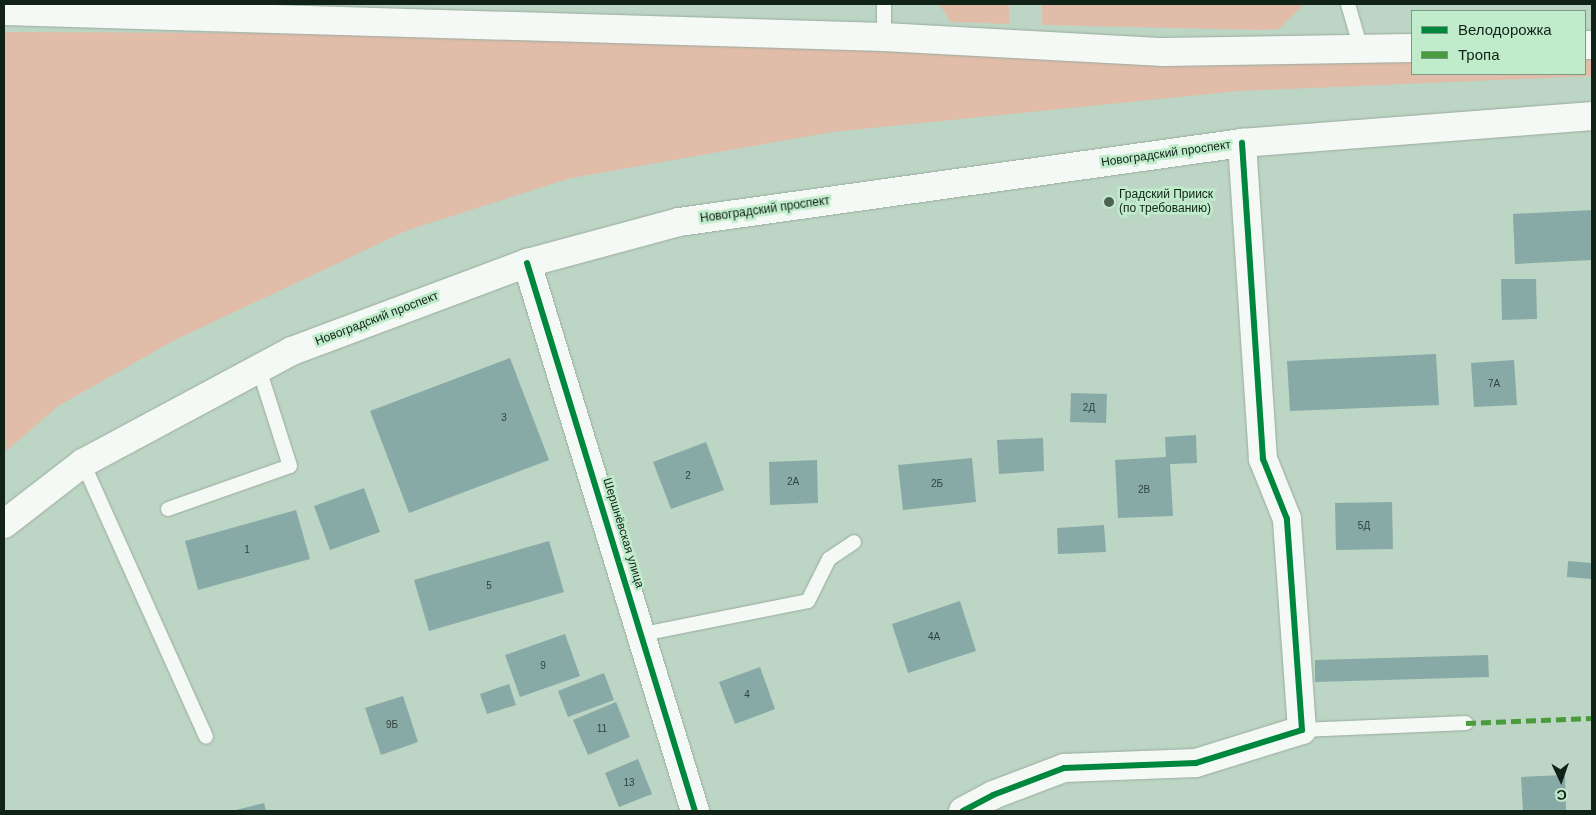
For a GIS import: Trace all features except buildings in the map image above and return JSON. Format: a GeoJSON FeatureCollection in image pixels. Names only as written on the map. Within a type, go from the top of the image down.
{"type":"FeatureCollection","features":[{"type":"Feature","properties":{"kind":"main road"},"geometry":{"type":"LineString","coordinates":[[4,11],[884,37],[1164,52],[1411,48]]}},
{"type":"Feature","properties":{"kind":"main road","name":"Новоградский проспект"},"geometry":{"type":"LineString","coordinates":[[4,524],[83,463],[292,351],[528,263],[680,222],[1242,143],[1592,116]]}},
{"type":"Feature","properties":{"kind":"main road"},"geometry":{"type":"LineString","coordinates":[[962,811],[993,795],[1064,768],[1196,763],[1302,730],[1287,519],[1263,460],[1242,143]]}},
{"type":"Feature","properties":{"kind":"main road","name":"Шершнёвская улица"},"geometry":{"type":"LineString","coordinates":[[528,263],[643,634],[695,811]]}},
{"type":"Feature","properties":{"kind":"lane"},"geometry":{"type":"LineString","coordinates":[[884,4],[884,37]]}},
{"type":"Feature","properties":{"kind":"lane"},"geometry":{"type":"LineString","coordinates":[[1348,4],[1361,49]]}},
{"type":"Feature","properties":{"kind":"lane"},"geometry":{"type":"LineString","coordinates":[[168,509],[290,466],[258,369]]}},
{"type":"Feature","properties":{"kind":"lane"},"geometry":{"type":"LineString","coordinates":[[83,463],[206,738]]}},
{"type":"Feature","properties":{"kind":"lane"},"geometry":{"type":"LineString","coordinates":[[643,634],[808,601],[829,559],[854,542]]}},
{"type":"Feature","properties":{"kind":"lane"},"geometry":{"type":"LineString","coordinates":[[1302,730],[1466,723]]}},
{"type":"Feature","properties":{"kind":"shaded area"},"geometry":{"type":"Polygon","coordinates":[[[939,4],[1009,4],[1009,24],[951,22],[939,4]]]}},
{"type":"Feature","properties":{"kind":"shaded area"},"geometry":{"type":"Polygon","coordinates":[[[1042,4],[1304,4],[1279,29],[1264,30],[1042,25],[1042,4]]]}},
{"type":"Feature","properties":{"kind":"shaded area"},"geometry":{"type":"Polygon","coordinates":[[[4,32],[454,34],[944,54],[1411,58],[1411,75],[1586,75],[1586,53],[1592,53],[1592,76],[1239,91],[832,132],[571,178],[408,230],[175,340],[58,406],[4,453],[4,32]]]}},
{"type":"Feature","properties":{"kind":"marked path"},"geometry":{"type":"LineString","coordinates":[[1466,723],[1592,718]]}},
{"type":"Feature","properties":{"kind":"cycle path"},"geometry":{"type":"LineString","coordinates":[[963,811],[993,795],[1064,768],[1196,763],[1302,730],[1287,519],[1263,459],[1242,143]]}},
{"type":"Feature","properties":{"kind":"cycle path"},"geometry":{"type":"LineString","coordinates":[[527,263],[695,811]]}},
{"type":"Feature","properties":{"kind":"place","name":"Градский Прииск (по требованию)"},"geometry":{"type":"Point","coordinates":[1109,202]}}]}
